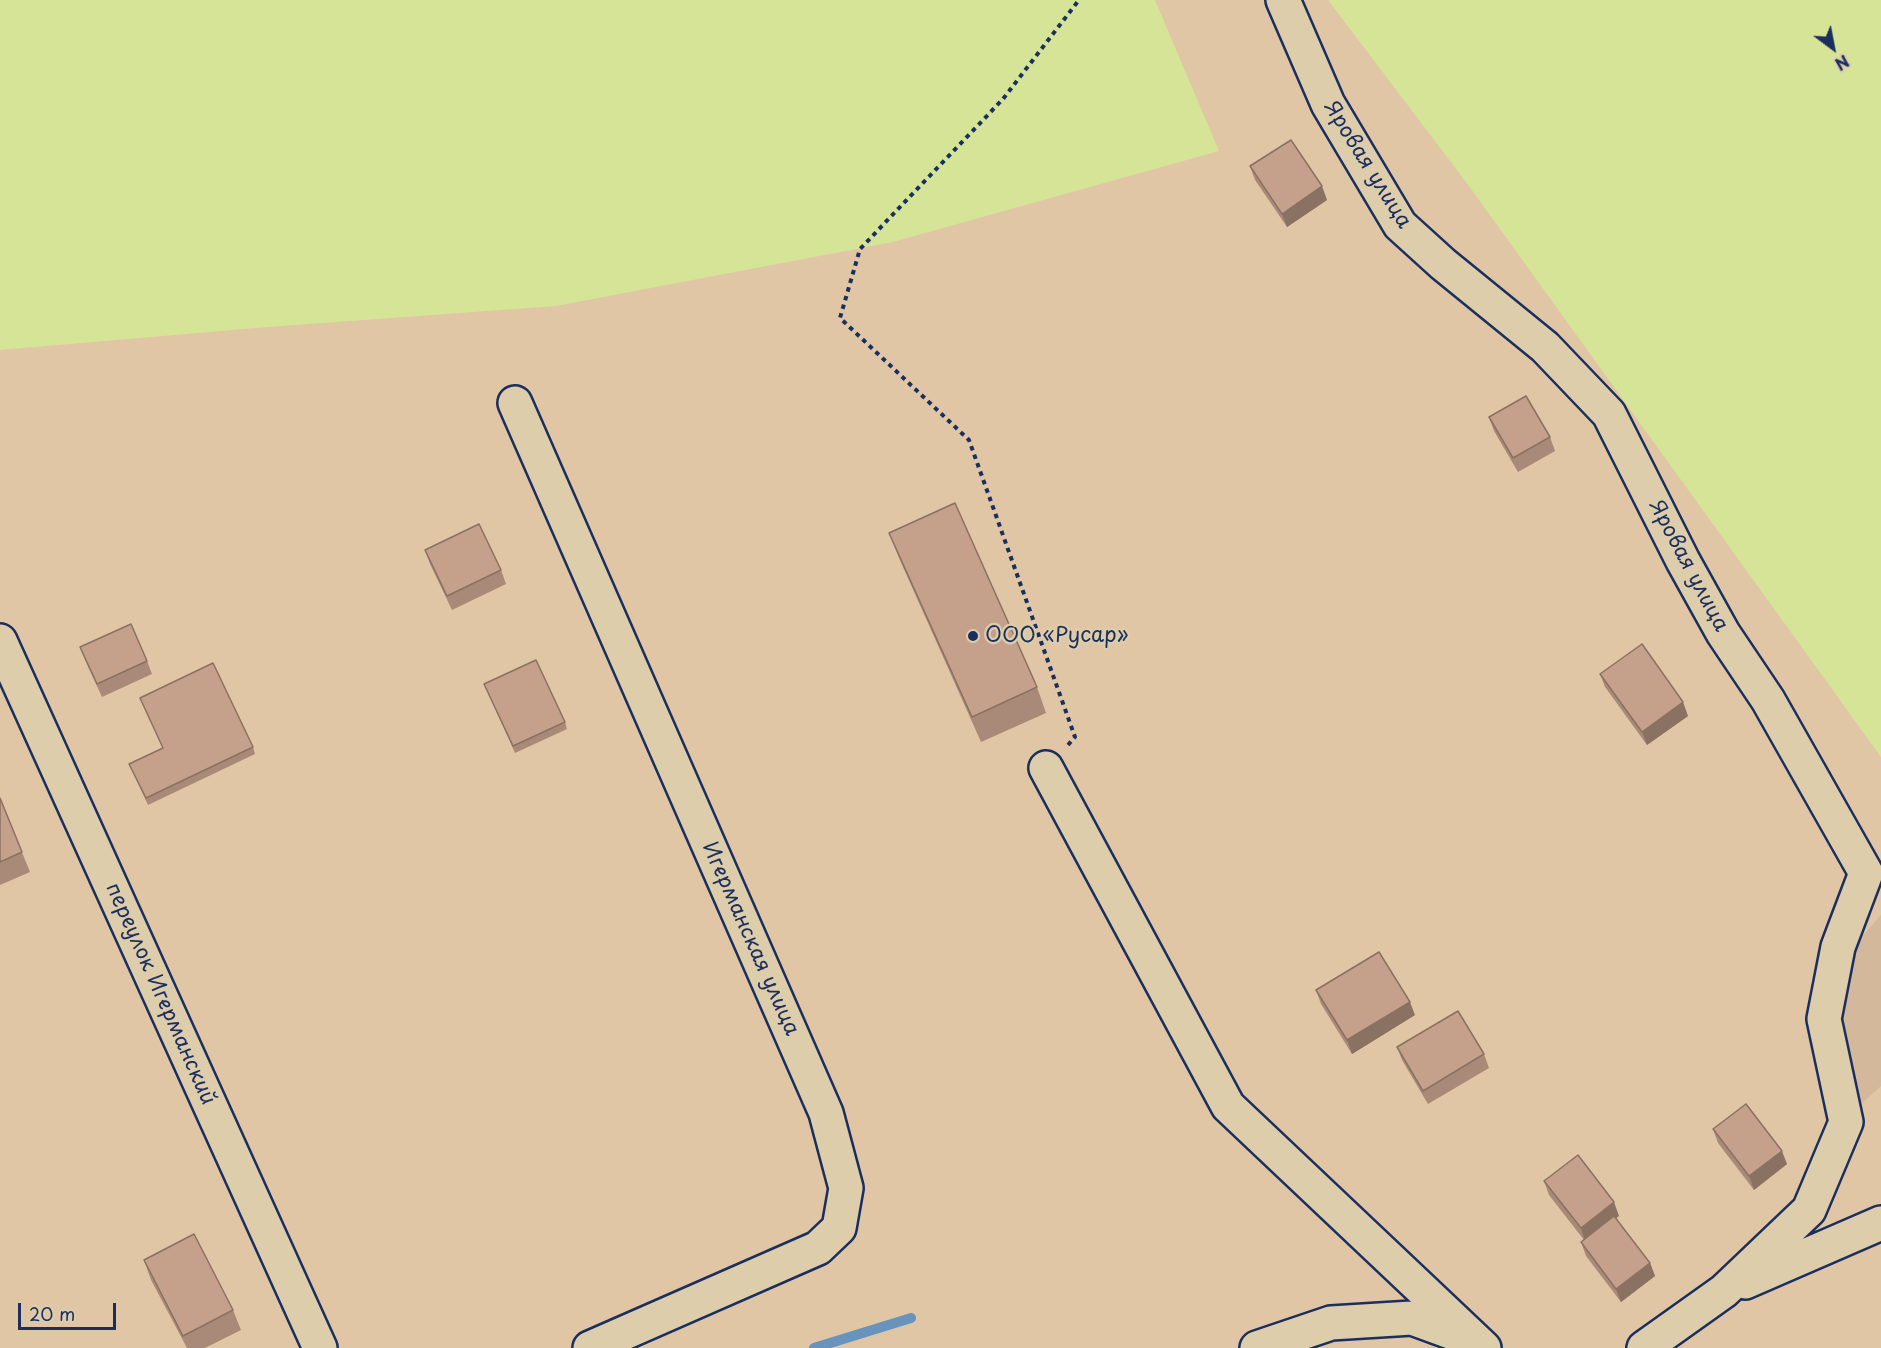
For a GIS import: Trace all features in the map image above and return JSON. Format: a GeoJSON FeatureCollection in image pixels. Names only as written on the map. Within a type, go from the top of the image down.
{"type":"FeatureCollection","features":[{"type":"Feature","properties":{"kind":"street","name":"Яровая улица"},"geometry":{"type":"LineString","coordinates":[[1283,0],[1328,104],[1400,225],[1443,264],[1545,347],[1609,414],[1683,561],[1723,633],[1768,700],[1866,873],[1838,947],[1824,1019],[1846,1122],[1809,1210],[1724,1291]]}},
{"type":"Feature","properties":{"kind":"street","name":"Игерманская улица"},"geometry":{"type":"LineString","coordinates":[[515,403],[826,1113],[846,1188],[839,1228],[818,1248],[590,1348]]}},
{"type":"Feature","properties":{"kind":"street","name":"переулок Игерманский"},"geometry":{"type":"LineString","coordinates":[[0,641],[320,1348]]}},
{"type":"Feature","properties":{"kind":"street"},"geometry":{"type":"LineString","coordinates":[[1046,768],[1228,1106],[1481,1345]]}},
{"type":"Feature","properties":{"kind":"street"},"geometry":{"type":"LineString","coordinates":[[1644,1348],[1724,1291],[1881,1223]]}},
{"type":"Feature","properties":{"kind":"street"},"geometry":{"type":"LineString","coordinates":[[1257,1348],[1331,1323],[1412,1318],[1481,1345]]}},
{"type":"Feature","properties":{"kind":"path"},"geometry":{"type":"LineString","coordinates":[[1046,768],[1076,737],[969,440],[840,318],[860,249],[1003,99],[1079,0]]}},
{"type":"Feature","properties":{"kind":"shaded area"},"geometry":{"type":"Polygon","coordinates":[[[1881,915],[1881,1086],[1860,1105],[1838,1020],[1850,950],[1881,915]]]}},
{"type":"Feature","properties":{"kind":"green space"},"geometry":{"type":"Polygon","coordinates":[[[0,0],[1155,0],[1219,151],[893,242],[556,306],[0,350],[0,0]]]}},
{"type":"Feature","properties":{"kind":"green space"},"geometry":{"type":"Polygon","coordinates":[[[1328,0],[1881,0],[1881,757],[1466,182],[1328,0]]]}},
{"type":"Feature","properties":{"kind":"building"},"geometry":{"type":"Polygon","coordinates":[[[1291,140],[1322,186],[1282,214],[1250,166],[1291,140]]]}},
{"type":"Feature","properties":{"kind":"building"},"geometry":{"type":"Polygon","coordinates":[[[1526,396],[1550,437],[1513,458],[1489,417],[1526,396]]]}},
{"type":"Feature","properties":{"kind":"building","name":"ООО «Русар»"},"geometry":{"type":"Polygon","coordinates":[[[955,503],[1037,687],[972,717],[889,533],[955,503]]]}},
{"type":"Feature","properties":{"kind":"building"},"geometry":{"type":"Polygon","coordinates":[[[479,524],[501,570],[447,596],[425,550],[479,524]]]}},
{"type":"Feature","properties":{"kind":"building"},"geometry":{"type":"Polygon","coordinates":[[[131,624],[147,661],[97,684],[80,647],[131,624]]]}},
{"type":"Feature","properties":{"kind":"building"},"geometry":{"type":"Polygon","coordinates":[[[1642,644],[1683,702],[1642,732],[1600,674],[1642,644]]]}},
{"type":"Feature","properties":{"kind":"building"},"geometry":{"type":"Polygon","coordinates":[[[536,660],[565,722],[513,746],[484,684],[536,660]]]}},
{"type":"Feature","properties":{"kind":"building"},"geometry":{"type":"Polygon","coordinates":[[[213,663],[253,747],[146,798],[129,764],[163,748],[140,698],[213,663]]]}},
{"type":"Feature","properties":{"kind":"building"},"geometry":{"type":"Polygon","coordinates":[[[0,798],[22,852],[0,862],[0,798]]]}},
{"type":"Feature","properties":{"kind":"building"},"geometry":{"type":"Polygon","coordinates":[[[1379,952],[1410,1002],[1347,1040],[1316,990],[1379,952]]]}},
{"type":"Feature","properties":{"kind":"building"},"geometry":{"type":"Polygon","coordinates":[[[1458,1011],[1484,1054],[1423,1091],[1397,1047],[1458,1011]]]}},
{"type":"Feature","properties":{"kind":"building"},"geometry":{"type":"Polygon","coordinates":[[[1746,1104],[1782,1151],[1749,1176],[1713,1129],[1746,1104]]]}},
{"type":"Feature","properties":{"kind":"building"},"geometry":{"type":"Polygon","coordinates":[[[1578,1155],[1614,1202],[1581,1228],[1544,1181],[1578,1155]]]}},
{"type":"Feature","properties":{"kind":"building"},"geometry":{"type":"Polygon","coordinates":[[[1614,1216],[1650,1263],[1616,1289],[1581,1242],[1614,1216]]]}},
{"type":"Feature","properties":{"kind":"building"},"geometry":{"type":"Polygon","coordinates":[[[194,1234],[233,1310],[183,1336],[144,1260],[194,1234]]]}},
{"type":"Feature","properties":{"kind":"waterway"},"geometry":{"type":"LineString","coordinates":[[814,1348],[911,1318]]}},
{"type":"Feature","properties":{"kind":"place","name":"ООО «Русар»"},"geometry":{"type":"Point","coordinates":[973,636]}}]}
